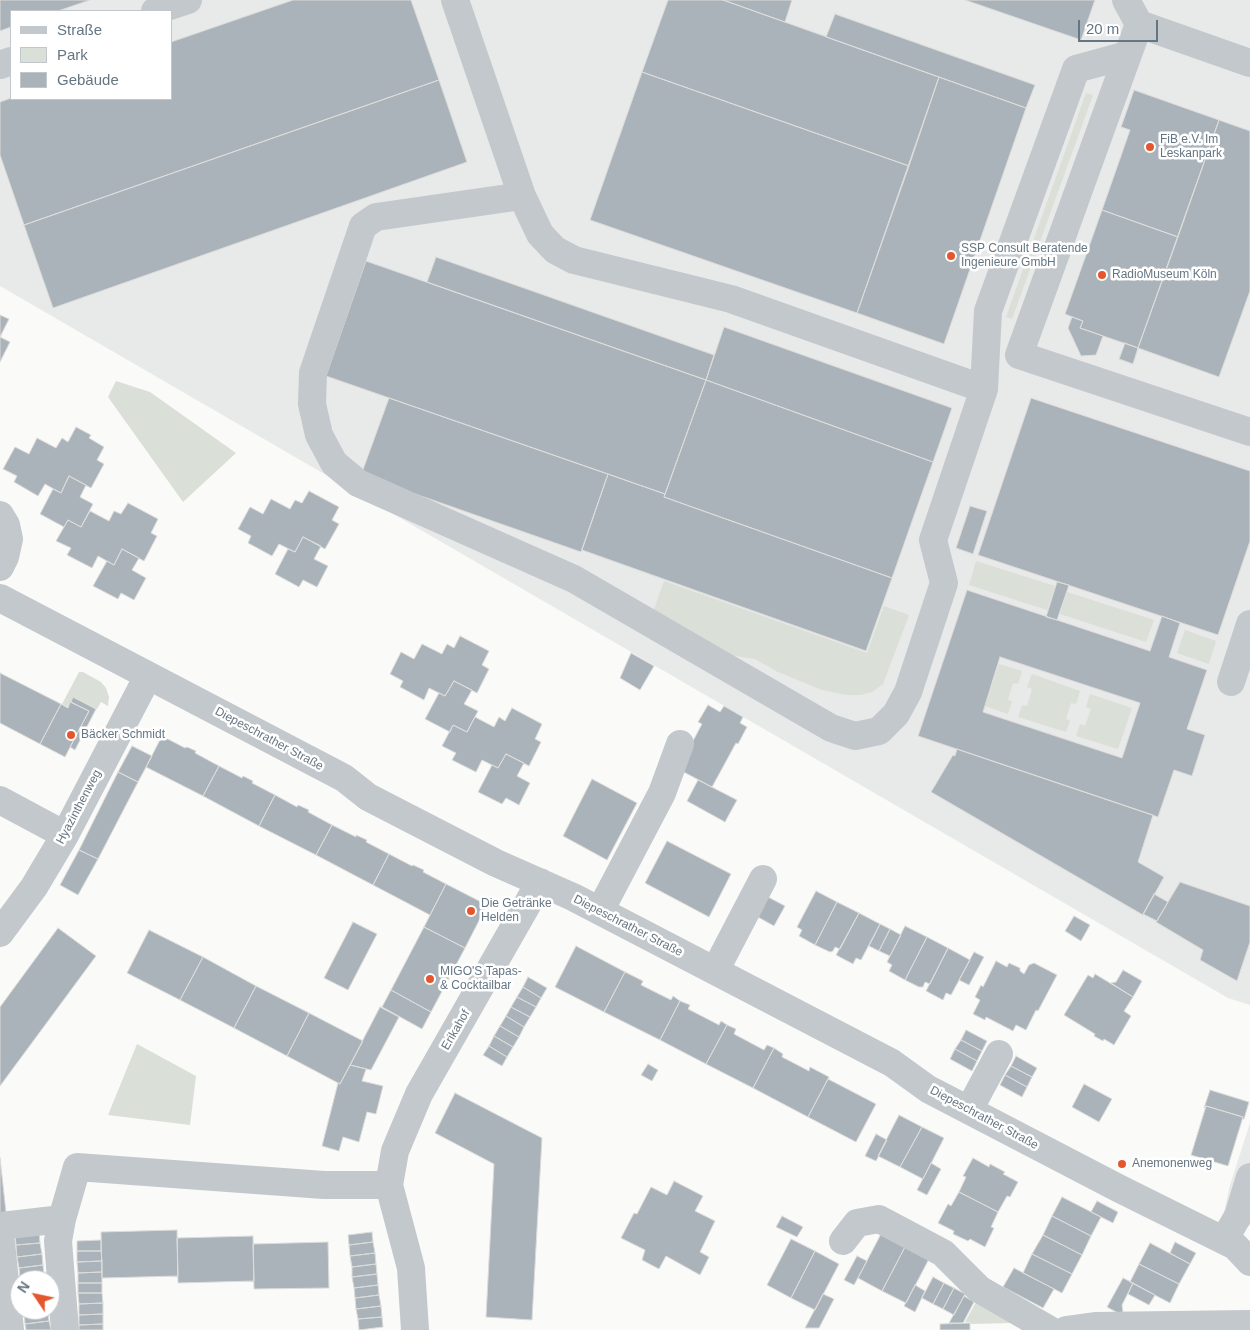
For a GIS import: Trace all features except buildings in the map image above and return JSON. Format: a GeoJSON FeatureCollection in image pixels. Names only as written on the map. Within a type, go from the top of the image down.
{"type":"FeatureCollection","features":[{"type":"Feature","properties":{"kind":"street"},"geometry":{"type":"LineString","coordinates":[[158,10],[188,0]]}},
{"type":"Feature","properties":{"kind":"street"},"geometry":{"type":"LineString","coordinates":[[456,0],[522,196],[540,234],[555,250],[574,260],[730,299],[984,388]]}},
{"type":"Feature","properties":{"kind":"street"},"geometry":{"type":"LineString","coordinates":[[1126,0],[1139,24],[1250,63]]}},
{"type":"Feature","properties":{"kind":"street"},"geometry":{"type":"LineString","coordinates":[[984,388],[1020,355],[1139,24]]}},
{"type":"Feature","properties":{"kind":"street"},"geometry":{"type":"LineString","coordinates":[[522,196],[376,216],[363,226],[312,373],[312,404],[317,427],[319,435],[334,463],[358,483],[574,578],[831,728],[855,736],[878,731],[896,714],[908,692],[944,583],[933,540],[984,388],[988,311],[1076,69],[1127,55]]}},
{"type":"Feature","properties":{"kind":"street"},"geometry":{"type":"LineString","coordinates":[[1020,355],[1248,425]]}},
{"type":"Feature","properties":{"kind":"street"},"geometry":{"type":"LineString","coordinates":[[0,515],[6,525],[9,539],[5,557],[0,567]]}},
{"type":"Feature","properties":{"kind":"street","name":"Diepeschrather Straße"},"geometry":{"type":"LineString","coordinates":[[0,598],[344,778],[368,797],[496,863],[600,911],[892,1063],[928,1089],[1120,1189],[1235,1246],[1250,1262]]}},
{"type":"Feature","properties":{"kind":"street"},"geometry":{"type":"LineString","coordinates":[[1240,667],[1250,624]]}},
{"type":"Feature","properties":{"kind":"street","name":"Hyazinthenweg"},"geometry":{"type":"LineString","coordinates":[[2,927],[34,888],[65,834],[148,676]]}},
{"type":"Feature","properties":{"kind":"street"},"geometry":{"type":"LineString","coordinates":[[600,911],[662,793],[680,744]]}},
{"type":"Feature","properties":{"kind":"street"},"geometry":{"type":"LineString","coordinates":[[0,800],[65,834]]}},
{"type":"Feature","properties":{"kind":"street"},"geometry":{"type":"LineString","coordinates":[[715,971],[763,880]]}},
{"type":"Feature","properties":{"kind":"street","name":"Erikahof"},"geometry":{"type":"LineString","coordinates":[[415,1330],[411,1268],[389,1185],[394,1151],[420,1094],[540,882]]}},
{"type":"Feature","properties":{"kind":"street"},"geometry":{"type":"LineString","coordinates":[[969,1110],[999,1054]]}},
{"type":"Feature","properties":{"kind":"street"},"geometry":{"type":"LineString","coordinates":[[65,1330],[58,1241],[62,1219],[77,1167],[324,1185],[389,1185]]}},
{"type":"Feature","properties":{"kind":"street"},"geometry":{"type":"LineString","coordinates":[[1224,1240],[1238,1216],[1250,1178]]}},
{"type":"Feature","properties":{"kind":"street"},"geometry":{"type":"LineString","coordinates":[[0,1226],[62,1219]]}},
{"type":"Feature","properties":{"kind":"street"},"geometry":{"type":"LineString","coordinates":[[843,1241],[857,1223],[879,1220],[943,1253],[979,1289],[1050,1330]]}},
{"type":"Feature","properties":{"kind":"street"},"geometry":{"type":"LineString","coordinates":[[0,1233],[10,1330]]}},
{"type":"Feature","properties":{"kind":"street"},"geometry":{"type":"LineString","coordinates":[[1066,1330],[1095,1326],[1250,1324]]}},
{"type":"Feature","properties":{"kind":"shaded area"},"geometry":{"type":"Polygon","coordinates":[[[0,0],[1250,0],[1250,1005],[1228,998],[0,286],[0,0]]]}},
{"type":"Feature","properties":{"kind":"shaded area"},"geometry":{"type":"Polygon","coordinates":[[[1250,1123],[1250,1226],[1224,1212],[1230,1185],[1250,1123]]]}},
{"type":"Feature","properties":{"kind":"green space"},"geometry":{"type":"Polygon","coordinates":[[[1086,93],[1093,95],[1012,319],[1006,317],[1086,93]]]}},
{"type":"Feature","properties":{"kind":"green space"},"geometry":{"type":"Polygon","coordinates":[[[116,381],[150,392],[236,453],[183,502],[108,397],[116,381]]]}},
{"type":"Feature","properties":{"kind":"green space"},"geometry":{"type":"Polygon","coordinates":[[[976,561],[1055,586],[1047,610],[969,585],[976,561]]]}},
{"type":"Feature","properties":{"kind":"green space"},"geometry":{"type":"Polygon","coordinates":[[[664,581],[867,653],[884,606],[909,615],[883,684],[872,692],[860,695],[847,695],[822,690],[778,672],[755,659],[724,654],[653,612],[664,581]]]}},
{"type":"Feature","properties":{"kind":"green space"},"geometry":{"type":"Polygon","coordinates":[[[1067,592],[1154,620],[1146,642],[1060,614],[1067,592]]]}},
{"type":"Feature","properties":{"kind":"green space"},"geometry":{"type":"Polygon","coordinates":[[[1185,630],[1216,641],[1209,664],[1177,653],[1185,630]]]}},
{"type":"Feature","properties":{"kind":"green space"},"geometry":{"type":"Polygon","coordinates":[[[999,664],[1022,671],[1018,684],[1013,683],[1008,700],[1012,701],[1008,714],[985,706],[999,664]]]}},
{"type":"Feature","properties":{"kind":"green space"},"geometry":{"type":"Polygon","coordinates":[[[79,672],[83,672],[101,682],[106,688],[109,697],[108,706],[101,702],[97,709],[74,697],[68,707],[62,704],[79,672]]]}},
{"type":"Feature","properties":{"kind":"green space"},"geometry":{"type":"Polygon","coordinates":[[[1032,674],[1080,691],[1076,704],[1071,703],[1066,719],[1070,721],[1066,732],[1018,717],[1022,705],[1027,706],[1032,689],[1027,687],[1032,674]]]}},
{"type":"Feature","properties":{"kind":"green space"},"geometry":{"type":"Polygon","coordinates":[[[1090,694],[1132,708],[1118,749],[1076,736],[1080,724],[1085,726],[1091,709],[1086,707],[1090,694]]]}},
{"type":"Feature","properties":{"kind":"green space"},"geometry":{"type":"Polygon","coordinates":[[[137,1044],[196,1076],[190,1125],[108,1115],[137,1044]]]}},
{"type":"Feature","properties":{"kind":"green space"},"geometry":{"type":"Polygon","coordinates":[[[976,1302],[1011,1323],[971,1324],[970,1322],[965,1322],[976,1302]]]}},
{"type":"Feature","properties":{"kind":"place","name":"FiB e.V. Im Leskanpark"},"geometry":{"type":"Point","coordinates":[1150,147]}},
{"type":"Feature","properties":{"kind":"place","name":"SSP Consult Beratende Ingenieure GmbH"},"geometry":{"type":"Point","coordinates":[951,256]}},
{"type":"Feature","properties":{"kind":"place","name":"RadioMuseum Köln"},"geometry":{"type":"Point","coordinates":[1102,275]}},
{"type":"Feature","properties":{"kind":"place","name":"Bäcker Schmidt"},"geometry":{"type":"Point","coordinates":[71,735]}},
{"type":"Feature","properties":{"kind":"place","name":"Die Getränke Helden"},"geometry":{"type":"Point","coordinates":[471,911]}},
{"type":"Feature","properties":{"kind":"place","name":"MIGO'S Tapas- & Cocktailbar"},"geometry":{"type":"Point","coordinates":[430,979]}},
{"type":"Feature","properties":{"kind":"place","name":"Anemonenweg"},"geometry":{"type":"Point","coordinates":[1122,1164]}}]}
